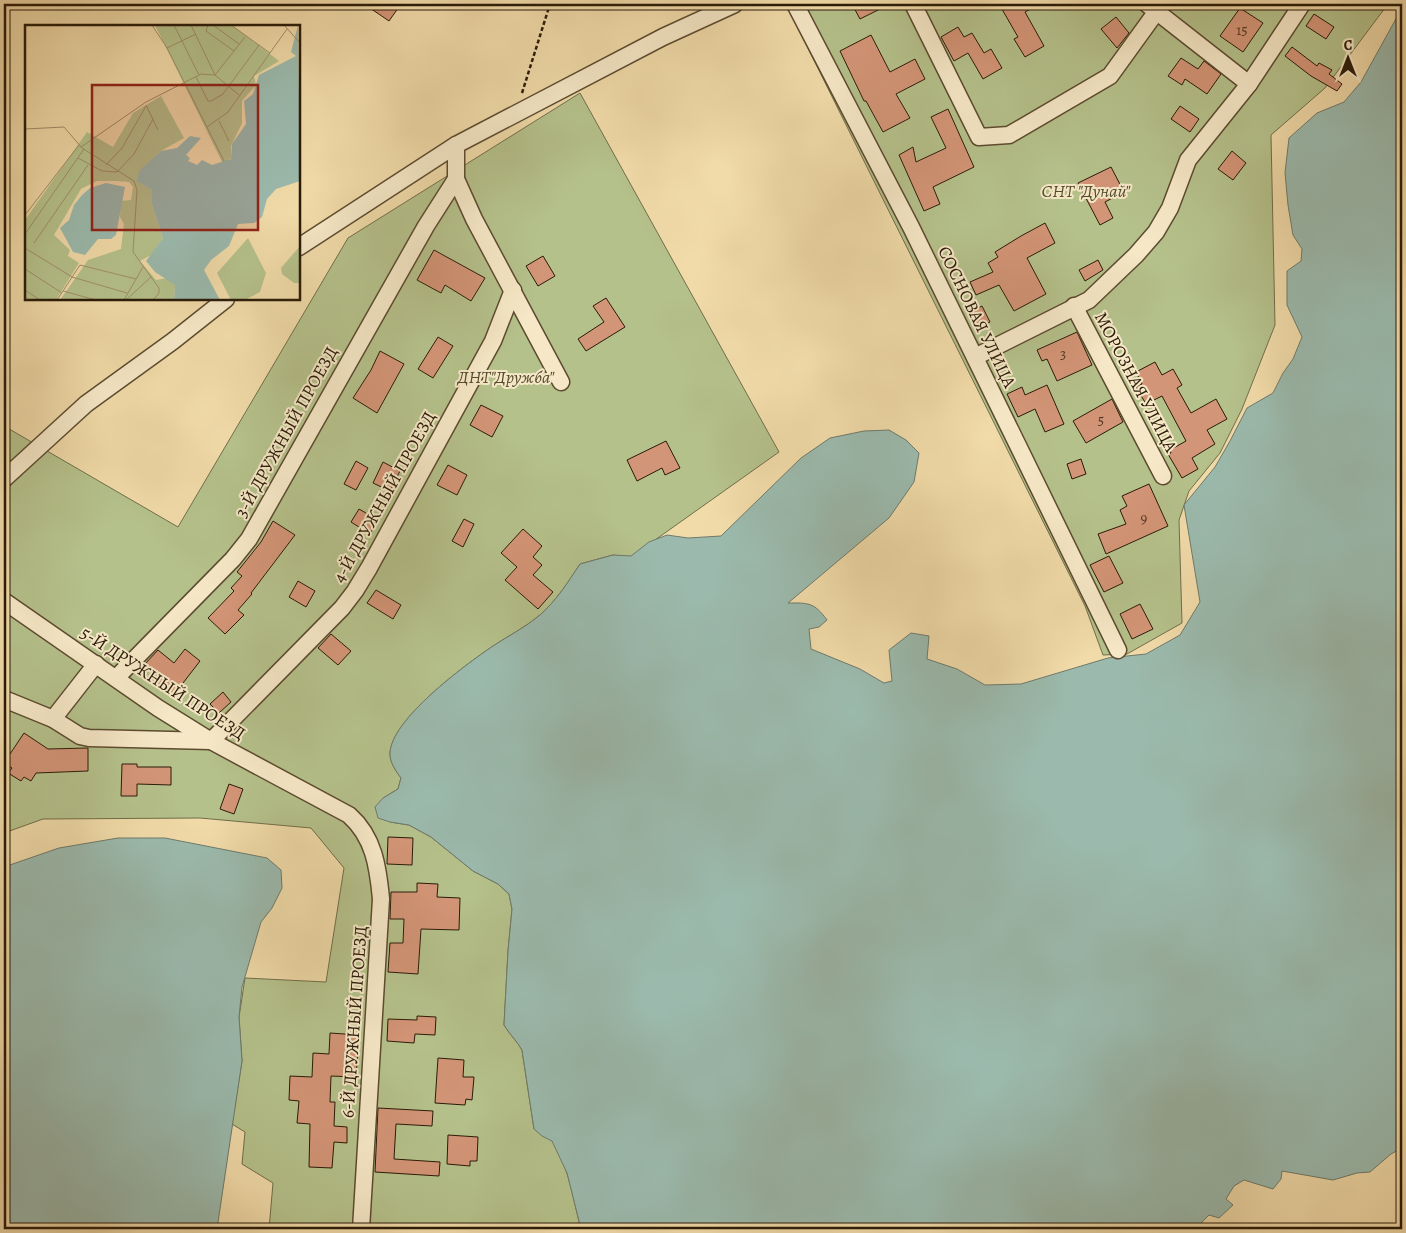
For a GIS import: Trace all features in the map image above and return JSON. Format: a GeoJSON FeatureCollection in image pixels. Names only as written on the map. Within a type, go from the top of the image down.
{"type":"FeatureCollection","features":[{"type":"Feature","properties":{"kind":"street"},"geometry":{"type":"LineString","coordinates":[[300,246],[456,145],[663,36],[735,4]]}},
{"type":"Feature","properties":{"kind":"street","name":"СОСНОВАЯ УЛИЦА"},"geometry":{"type":"LineString","coordinates":[[795,4],[906,219],[1118,650]]}},
{"type":"Feature","properties":{"kind":"street"},"geometry":{"type":"LineString","coordinates":[[912,4],[979,137],[1009,135],[1110,76],[1155,6],[1249,84]]}},
{"type":"Feature","properties":{"kind":"street"},"geometry":{"type":"LineString","coordinates":[[975,357],[1089,300],[1136,255],[1156,232],[1170,208],[1188,160],[1249,84],[1302,4]]}},
{"type":"Feature","properties":{"kind":"street"},"geometry":{"type":"LineString","coordinates":[[456,145],[456,179],[474,219],[561,382]]}},
{"type":"Feature","properties":{"kind":"street","name":"3-Й ДРУЖНЫЙ ПРОЕЗД"},"geometry":{"type":"LineString","coordinates":[[116,678],[233,559],[249,539],[426,226],[456,179]]}},
{"type":"Feature","properties":{"kind":"street","name":"4-Й ДРУЖНЫЙ ПРОЕЗД"},"geometry":{"type":"LineString","coordinates":[[211,741],[342,608],[355,591],[370,568],[493,340],[513,290]]}},
{"type":"Feature","properties":{"kind":"street"},"geometry":{"type":"LineString","coordinates":[[4,478],[86,404],[173,341],[225,300]]}},
{"type":"Feature","properties":{"kind":"street","name":"МОРОЗНАЯ УЛИЦА"},"geometry":{"type":"LineString","coordinates":[[1074,306],[1163,476]]}},
{"type":"Feature","properties":{"kind":"street","name":"5-Й ДРУЖНЫЙ ПРОЕЗД"},"geometry":{"type":"LineString","coordinates":[[4,601],[158,708],[211,741],[335,807],[357,822]]}},
{"type":"Feature","properties":{"kind":"street"},"geometry":{"type":"LineString","coordinates":[[53,719],[96,664]]}},
{"type":"Feature","properties":{"kind":"street"},"geometry":{"type":"LineString","coordinates":[[4,700],[53,719],[80,736],[89,738],[211,741]]}},
{"type":"Feature","properties":{"kind":"street","name":"6-Й ДРУЖНЫЙ ПРОЕЗД"},"geometry":{"type":"LineString","coordinates":[[357,822],[372,848],[377,864],[381,899],[361,1229]]}},
{"type":"Feature","properties":{"kind":"path"},"geometry":{"type":"LineString","coordinates":[[515,114],[550,4]]}},
{"type":"Feature","properties":{"kind":"green space","name":"СНТ \"Дунай\""},"geometry":{"type":"Polygon","coordinates":[[[786,4],[1388,4],[1325,88],[1271,135],[1275,325],[1242,409],[1220,453],[1189,491],[1179,520],[1182,623],[1127,654],[1103,655],[1085,606],[786,4]]]}},
{"type":"Feature","properties":{"kind":"green space","name":"ДНТ\"Дружба\""},"geometry":{"type":"Polygon","coordinates":[[[580,93],[779,452],[631,557],[613,555],[580,564],[562,591],[540,615],[465,666],[431,694],[402,725],[393,740],[390,757],[401,778],[398,789],[383,798],[390,822],[409,825],[431,837],[473,871],[498,884],[509,894],[512,909],[504,1025],[522,1050],[534,1129],[552,1140],[563,1161],[581,1229],[269,1229],[273,1183],[242,1164],[245,1132],[232,1124],[242,1061],[239,1017],[245,978],[326,982],[344,868],[311,828],[200,818],[43,819],[4,833],[4,426],[178,527],[348,238],[580,93]]]}},
{"type":"Feature","properties":{"kind":"shaded area"},"geometry":{"type":"Polygon","coordinates":[[[1402,8],[1402,1148],[1391,1154],[1370,1172],[1357,1173],[1333,1180],[1282,1171],[1281,1179],[1273,1189],[1244,1180],[1234,1186],[1226,1199],[1233,1205],[1219,1218],[1209,1215],[1201,1223],[1204,1229],[581,1229],[567,1173],[552,1141],[534,1129],[522,1050],[504,1025],[512,909],[509,894],[498,884],[473,871],[431,837],[409,825],[378,818],[375,807],[383,798],[398,789],[401,778],[392,764],[390,754],[393,740],[402,725],[431,694],[448,680],[493,646],[540,615],[557,597],[580,564],[613,555],[631,556],[649,542],[667,535],[688,538],[721,536],[801,458],[830,438],[864,431],[889,430],[906,440],[919,453],[914,482],[889,518],[788,603],[810,605],[818,610],[827,620],[819,627],[809,629],[811,649],[860,669],[884,683],[892,681],[889,650],[911,633],[929,636],[927,659],[957,669],[985,685],[1021,684],[1108,658],[1146,654],[1180,635],[1200,602],[1184,505],[1215,467],[1247,408],[1273,393],[1283,373],[1293,359],[1302,337],[1287,305],[1287,271],[1301,261],[1302,249],[1293,235],[1288,205],[1285,173],[1289,138],[1317,113],[1344,102],[1361,82],[1402,8]]]}},
{"type":"Feature","properties":{"kind":"shaded area"},"geometry":{"type":"Polygon","coordinates":[[[118,838],[165,838],[267,858],[281,870],[282,888],[272,908],[261,922],[242,987],[239,1017],[242,1061],[217,1229],[4,1229],[4,867],[59,848],[118,838]]]}},
{"type":"Feature","properties":{"kind":"building"},"geometry":{"type":"Polygon","coordinates":[[[364,4],[401,4],[389,21],[364,4]]]}},
{"type":"Feature","properties":{"kind":"building"},"geometry":{"type":"Polygon","coordinates":[[[852,4],[890,4],[860,19],[852,4]]]}},
{"type":"Feature","properties":{"kind":"building"},"geometry":{"type":"Polygon","coordinates":[[[999,4],[1040,4],[1025,12],[1044,46],[1025,57],[1014,39],[1018,37],[999,4]]]}},
{"type":"Feature","properties":{"kind":"building"},"geometry":{"type":"Polygon","coordinates":[[[1240,8],[1263,23],[1243,52],[1220,36],[1240,8]]]}},
{"type":"Feature","properties":{"kind":"building"},"geometry":{"type":"Polygon","coordinates":[[[1314,14],[1334,27],[1326,39],[1306,26],[1314,14]]]}},
{"type":"Feature","properties":{"kind":"building"},"geometry":{"type":"Polygon","coordinates":[[[1116,17],[1129,33],[1117,48],[1101,29],[1116,17]]]}},
{"type":"Feature","properties":{"kind":"building"},"geometry":{"type":"Polygon","coordinates":[[[958,27],[964,37],[972,33],[984,53],[991,49],[1002,68],[983,79],[968,53],[954,61],[941,37],[958,27]]]}},
{"type":"Feature","properties":{"kind":"building"},"geometry":{"type":"Polygon","coordinates":[[[871,35],[890,72],[915,59],[925,79],[896,94],[910,118],[883,132],[866,101],[864,101],[840,51],[871,35]]]}},
{"type":"Feature","properties":{"kind":"building"},"geometry":{"type":"Polygon","coordinates":[[[1292,47],[1317,66],[1319,63],[1332,70],[1329,74],[1342,84],[1337,91],[1311,76],[1285,56],[1292,47]]]}},
{"type":"Feature","properties":{"kind":"building"},"geometry":{"type":"Polygon","coordinates":[[[1181,58],[1198,69],[1204,61],[1221,74],[1207,94],[1185,79],[1182,85],[1168,76],[1181,58]]]}},
{"type":"Feature","properties":{"kind":"building"},"geometry":{"type":"Polygon","coordinates":[[[1180,106],[1199,119],[1190,132],[1171,119],[1180,106]]]}},
{"type":"Feature","properties":{"kind":"building"},"geometry":{"type":"Polygon","coordinates":[[[948,109],[974,167],[933,187],[940,204],[924,211],[899,155],[913,147],[916,162],[946,148],[931,117],[948,109]]]}},
{"type":"Feature","properties":{"kind":"building"},"geometry":{"type":"Polygon","coordinates":[[[1232,151],[1246,163],[1233,180],[1218,169],[1232,151]]]}},
{"type":"Feature","properties":{"kind":"building"},"geometry":{"type":"Polygon","coordinates":[[[1111,167],[1124,192],[1105,202],[1113,218],[1100,225],[1078,183],[1111,167]]]}},
{"type":"Feature","properties":{"kind":"building"},"geometry":{"type":"Polygon","coordinates":[[[1045,223],[1055,243],[1027,258],[1046,294],[1014,311],[999,285],[976,295],[970,282],[993,272],[988,263],[998,257],[995,252],[1045,223]]]}},
{"type":"Feature","properties":{"kind":"building"},"geometry":{"type":"Polygon","coordinates":[[[434,250],[485,278],[471,301],[445,285],[441,293],[417,280],[434,250]]]}},
{"type":"Feature","properties":{"kind":"building"},"geometry":{"type":"Polygon","coordinates":[[[543,256],[555,276],[538,286],[526,266],[543,256]]]}},
{"type":"Feature","properties":{"kind":"building"},"geometry":{"type":"Polygon","coordinates":[[[1098,260],[1103,270],[1085,281],[1079,270],[1098,260]]]}},
{"type":"Feature","properties":{"kind":"building"},"geometry":{"type":"Polygon","coordinates":[[[606,298],[625,327],[586,351],[578,339],[604,322],[593,306],[606,298]]]}},
{"type":"Feature","properties":{"kind":"building"},"geometry":{"type":"Polygon","coordinates":[[[982,306],[990,322],[976,328],[968,313],[982,306]]]}},
{"type":"Feature","properties":{"kind":"building"},"geometry":{"type":"Polygon","coordinates":[[[1077,332],[1092,365],[1057,381],[1047,359],[1042,361],[1037,350],[1077,332]]]}},
{"type":"Feature","properties":{"kind":"building"},"geometry":{"type":"Polygon","coordinates":[[[438,337],[453,346],[433,378],[418,369],[438,337]]]}},
{"type":"Feature","properties":{"kind":"building"},"geometry":{"type":"Polygon","coordinates":[[[380,351],[404,364],[377,413],[353,398],[371,370],[380,351]]]}},
{"type":"Feature","properties":{"kind":"building"},"geometry":{"type":"Polygon","coordinates":[[[1155,362],[1162,375],[1173,369],[1182,385],[1177,388],[1191,413],[1216,399],[1227,419],[1207,430],[1215,444],[1192,458],[1198,469],[1182,478],[1168,454],[1171,453],[1170,450],[1186,441],[1162,396],[1146,404],[1136,387],[1142,384],[1136,372],[1155,362]]]}},
{"type":"Feature","properties":{"kind":"building"},"geometry":{"type":"Polygon","coordinates":[[[1047,385],[1064,424],[1045,432],[1035,409],[1018,417],[1007,394],[1022,387],[1025,395],[1047,385]]]}},
{"type":"Feature","properties":{"kind":"building"},"geometry":{"type":"Polygon","coordinates":[[[1112,399],[1123,422],[1086,443],[1073,421],[1112,399]]]}},
{"type":"Feature","properties":{"kind":"building"},"geometry":{"type":"Polygon","coordinates":[[[481,405],[503,416],[492,437],[470,425],[481,405]]]}},
{"type":"Feature","properties":{"kind":"building"},"geometry":{"type":"Polygon","coordinates":[[[666,441],[680,468],[665,475],[662,468],[637,481],[627,460],[666,441]]]}},
{"type":"Feature","properties":{"kind":"building"},"geometry":{"type":"Polygon","coordinates":[[[1081,459],[1086,474],[1072,479],[1067,464],[1081,459]]]}},
{"type":"Feature","properties":{"kind":"building"},"geometry":{"type":"Polygon","coordinates":[[[356,461],[368,468],[356,490],[344,484],[356,461]]]}},
{"type":"Feature","properties":{"kind":"building"},"geometry":{"type":"Polygon","coordinates":[[[383,462],[400,471],[390,491],[373,483],[383,462]]]}},
{"type":"Feature","properties":{"kind":"building"},"geometry":{"type":"Polygon","coordinates":[[[448,465],[467,475],[457,495],[437,485],[448,465]]]}},
{"type":"Feature","properties":{"kind":"building"},"geometry":{"type":"Polygon","coordinates":[[[1149,484],[1168,526],[1106,554],[1098,534],[1126,524],[1120,510],[1127,506],[1122,496],[1149,484]]]}},
{"type":"Feature","properties":{"kind":"building"},"geometry":{"type":"Polygon","coordinates":[[[359,509],[378,520],[370,534],[351,522],[359,509]]]}},
{"type":"Feature","properties":{"kind":"building"},"geometry":{"type":"Polygon","coordinates":[[[464,519],[474,524],[463,547],[452,541],[464,519]]]}},
{"type":"Feature","properties":{"kind":"building"},"geometry":{"type":"Polygon","coordinates":[[[273,521],[295,535],[238,610],[244,615],[225,634],[208,618],[234,591],[231,588],[242,576],[237,572],[261,542],[273,521]]]}},
{"type":"Feature","properties":{"kind":"building"},"geometry":{"type":"Polygon","coordinates":[[[523,529],[542,546],[533,557],[542,565],[533,575],[553,592],[538,609],[505,580],[517,567],[501,553],[523,529]]]}},
{"type":"Feature","properties":{"kind":"building"},"geometry":{"type":"Polygon","coordinates":[[[1109,556],[1123,583],[1104,592],[1090,565],[1109,556]]]}},
{"type":"Feature","properties":{"kind":"building"},"geometry":{"type":"Polygon","coordinates":[[[298,581],[315,591],[306,607],[289,597],[298,581]]]}},
{"type":"Feature","properties":{"kind":"building"},"geometry":{"type":"Polygon","coordinates":[[[376,590],[401,605],[393,619],[367,603],[376,590]]]}},
{"type":"Feature","properties":{"kind":"building"},"geometry":{"type":"Polygon","coordinates":[[[1140,604],[1153,629],[1132,639],[1120,614],[1140,604]]]}},
{"type":"Feature","properties":{"kind":"building"},"geometry":{"type":"Polygon","coordinates":[[[331,634],[351,651],[338,665],[318,648],[331,634]]]}},
{"type":"Feature","properties":{"kind":"building"},"geometry":{"type":"Polygon","coordinates":[[[185,649],[200,661],[173,696],[157,683],[161,678],[144,665],[158,650],[174,663],[185,649]]]}},
{"type":"Feature","properties":{"kind":"building"},"geometry":{"type":"Polygon","coordinates":[[[223,692],[231,702],[219,713],[210,704],[223,692]]]}},
{"type":"Feature","properties":{"kind":"building"},"geometry":{"type":"Polygon","coordinates":[[[24,733],[48,749],[88,748],[88,771],[36,773],[31,781],[24,777],[21,781],[8,773],[12,768],[4,763],[24,733]]]}},
{"type":"Feature","properties":{"kind":"building"},"geometry":{"type":"Polygon","coordinates":[[[122,764],[137,764],[137,767],[171,767],[171,785],[137,784],[137,796],[121,796],[122,764]]]}},
{"type":"Feature","properties":{"kind":"building"},"geometry":{"type":"Polygon","coordinates":[[[229,784],[243,789],[234,814],[220,809],[229,784]]]}},
{"type":"Feature","properties":{"kind":"building"},"geometry":{"type":"Polygon","coordinates":[[[388,837],[413,838],[412,865],[387,864],[388,837]]]}},
{"type":"Feature","properties":{"kind":"building"},"geometry":{"type":"Polygon","coordinates":[[[417,883],[438,884],[437,897],[460,898],[459,930],[421,929],[418,974],[388,972],[390,943],[403,943],[404,919],[390,919],[391,892],[417,892],[417,883]]]}},
{"type":"Feature","properties":{"kind":"building"},"geometry":{"type":"Polygon","coordinates":[[[417,1016],[436,1017],[435,1035],[415,1034],[414,1043],[387,1041],[388,1019],[417,1020],[417,1016]]]}},
{"type":"Feature","properties":{"kind":"building"},"geometry":{"type":"Polygon","coordinates":[[[330,1033],[359,1035],[356,1077],[331,1076],[330,1102],[335,1102],[334,1126],[347,1127],[347,1143],[334,1142],[332,1168],[309,1167],[310,1124],[297,1123],[299,1101],[289,1100],[290,1076],[312,1077],[313,1053],[329,1054],[330,1033]]]}},
{"type":"Feature","properties":{"kind":"building"},"geometry":{"type":"Polygon","coordinates":[[[438,1058],[464,1060],[463,1077],[474,1077],[472,1100],[466,1099],[465,1105],[435,1103],[438,1058]]]}},
{"type":"Feature","properties":{"kind":"building"},"geometry":{"type":"Polygon","coordinates":[[[378,1108],[433,1111],[432,1126],[396,1124],[394,1159],[440,1162],[439,1176],[375,1172],[378,1108]]]}},
{"type":"Feature","properties":{"kind":"building"},"geometry":{"type":"Polygon","coordinates":[[[448,1135],[478,1137],[477,1161],[470,1161],[470,1166],[447,1164],[448,1135]]]}}]}
